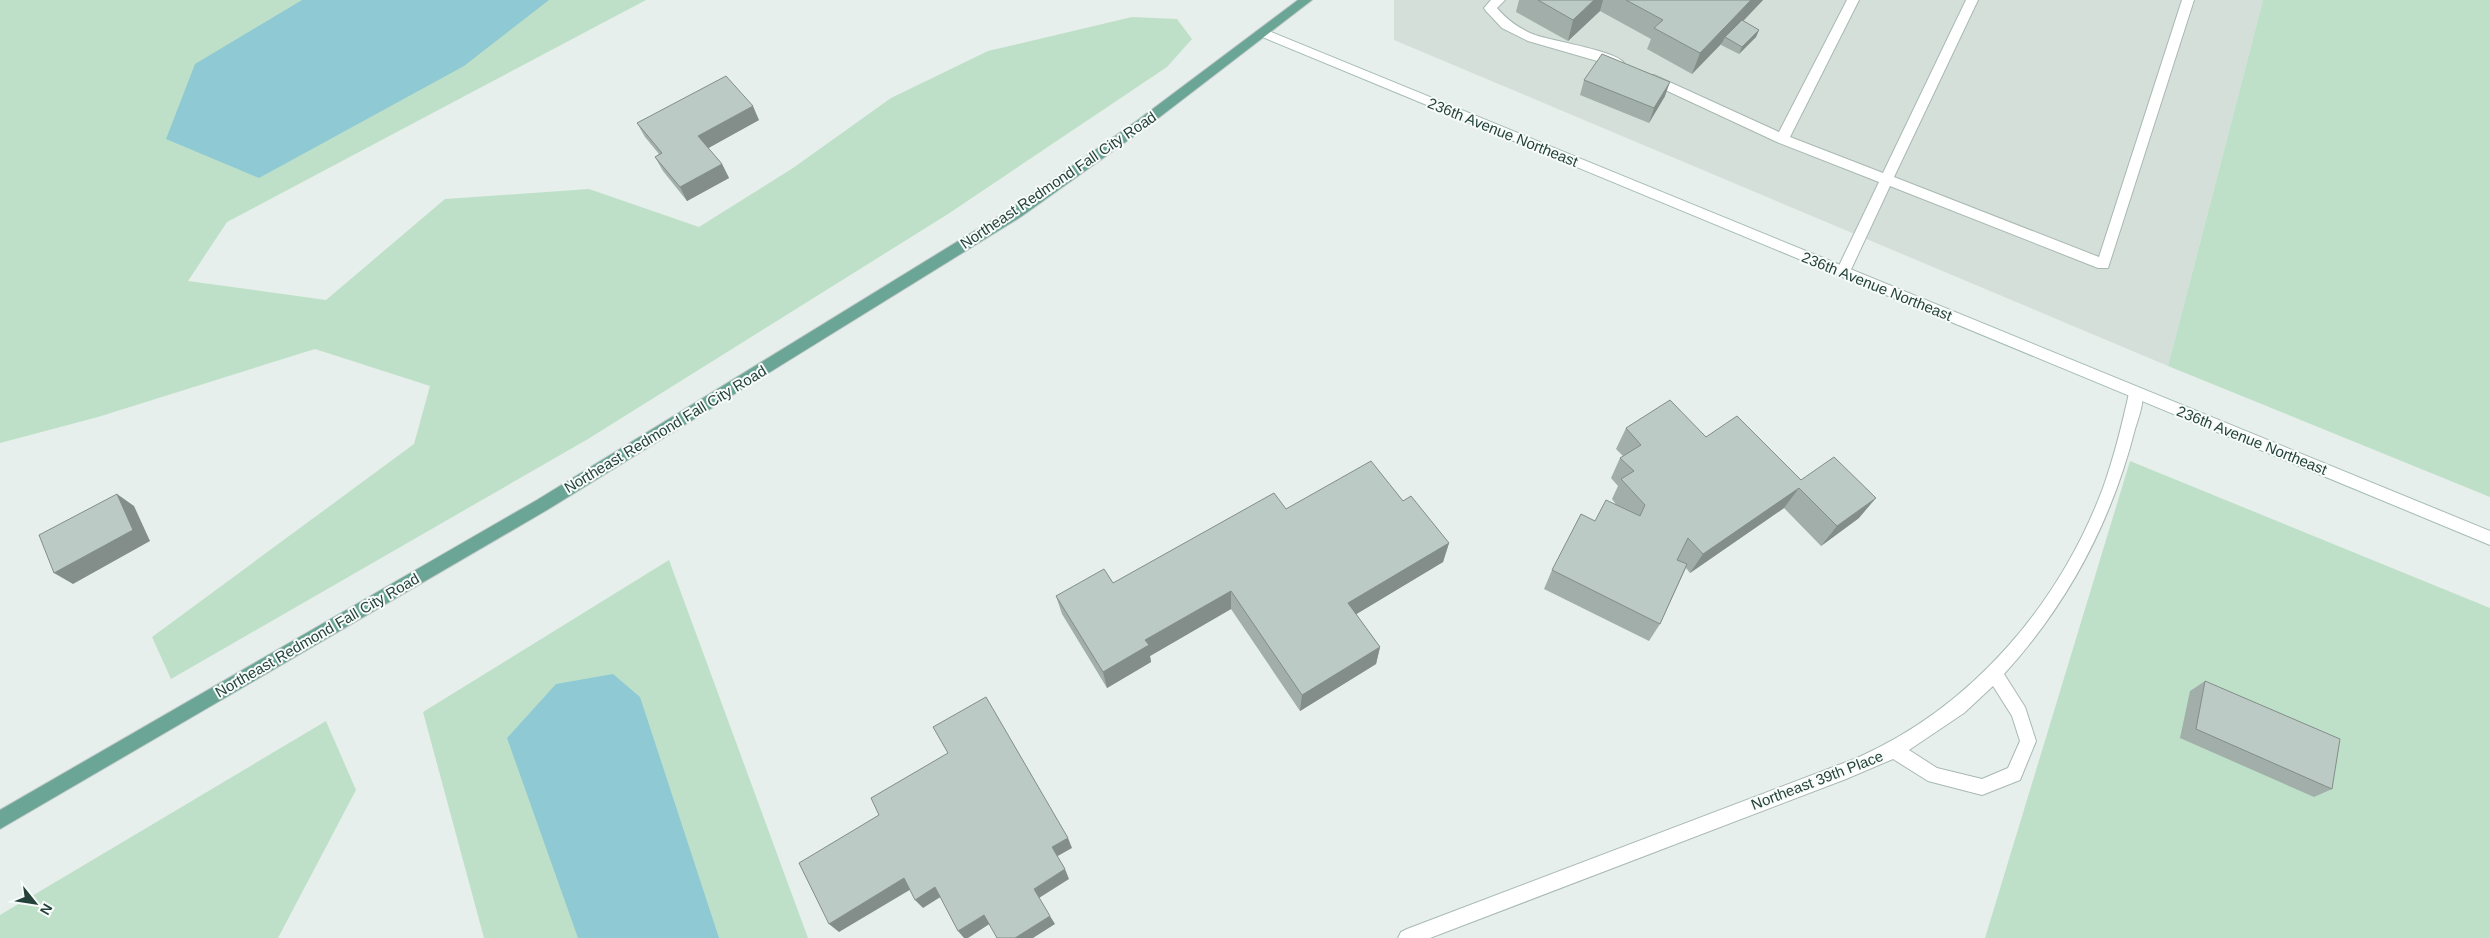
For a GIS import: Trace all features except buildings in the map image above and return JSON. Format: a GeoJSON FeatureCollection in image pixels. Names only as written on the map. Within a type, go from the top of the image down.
{"type":"FeatureCollection","features":[{"type":"Feature","properties":{"kind":"main road","name":"Northeast Redmond Fall City Road"},"geometry":{"type":"LineString","coordinates":[[0,820],[542,505],[1017,212],[1264,33],[1306,0]]}},
{"type":"Feature","properties":{"kind":"street"},"geometry":{"type":"LineString","coordinates":[[1499,0],[1490,8],[1505,24],[1518,32],[1603,57],[1782,138],[1887,181],[2103,264],[2188,0]]}},
{"type":"Feature","properties":{"kind":"street"},"geometry":{"type":"LineString","coordinates":[[1782,138],[1853,0]]}},
{"type":"Feature","properties":{"kind":"street"},"geometry":{"type":"LineString","coordinates":[[1843,272],[1972,0]]}},
{"type":"Feature","properties":{"kind":"street","name":"236th Avenue Northeast"},"geometry":{"type":"LineString","coordinates":[[1264,33],[2490,538]]}},
{"type":"Feature","properties":{"kind":"street","name":"Northeast 39th Place"},"geometry":{"type":"LineString","coordinates":[[1407,938],[1794,789],[1846,772],[1894,750],[1929,729],[1962,705],[1995,673],[2029,633],[2056,593],[2088,538],[2112,482],[2125,441],[2136,393]]}},
{"type":"Feature","properties":{"kind":"street"},"geometry":{"type":"LineString","coordinates":[[1894,750],[1934,775],[1982,787],[2014,774],[2028,741],[2019,713],[1995,673]]}},
{"type":"Feature","properties":{"kind":"shaded area"},"geometry":{"type":"Polygon","coordinates":[[[1394,0],[2263,0],[2168,366],[1394,40],[1394,0]]]}},
{"type":"Feature","properties":{"kind":"green space"},"geometry":{"type":"Polygon","coordinates":[[[0,0],[646,0],[227,222],[188,281],[326,300],[445,199],[589,189],[699,227],[793,168],[891,98],[988,51],[1132,17],[1177,19],[1192,39],[1167,67],[948,214],[588,439],[171,679],[152,637],[414,444],[430,386],[315,349],[98,417],[0,443],[0,0]]]}},
{"type":"Feature","properties":{"kind":"green space"},"geometry":{"type":"Polygon","coordinates":[[[2263,0],[2490,0],[2490,497],[2168,366],[2263,0]]]}},
{"type":"Feature","properties":{"kind":"green space"},"geometry":{"type":"Polygon","coordinates":[[[2130,461],[2490,608],[2490,938],[1985,938],[2130,461]]]}},
{"type":"Feature","properties":{"kind":"green space"},"geometry":{"type":"Polygon","coordinates":[[[669,560],[808,938],[484,938],[423,712],[669,560]]]}},
{"type":"Feature","properties":{"kind":"green space"},"geometry":{"type":"Polygon","coordinates":[[[326,721],[356,790],[278,938],[0,938],[0,915],[326,721]]]}},
{"type":"Feature","properties":{"kind":"water"},"geometry":{"type":"Polygon","coordinates":[[[302,0],[549,0],[464,66],[259,178],[166,139],[195,64],[302,0]]]}},
{"type":"Feature","properties":{"kind":"water"},"geometry":{"type":"Polygon","coordinates":[[[613,674],[640,697],[719,938],[578,938],[507,738],[556,684],[613,674]]]}}]}
